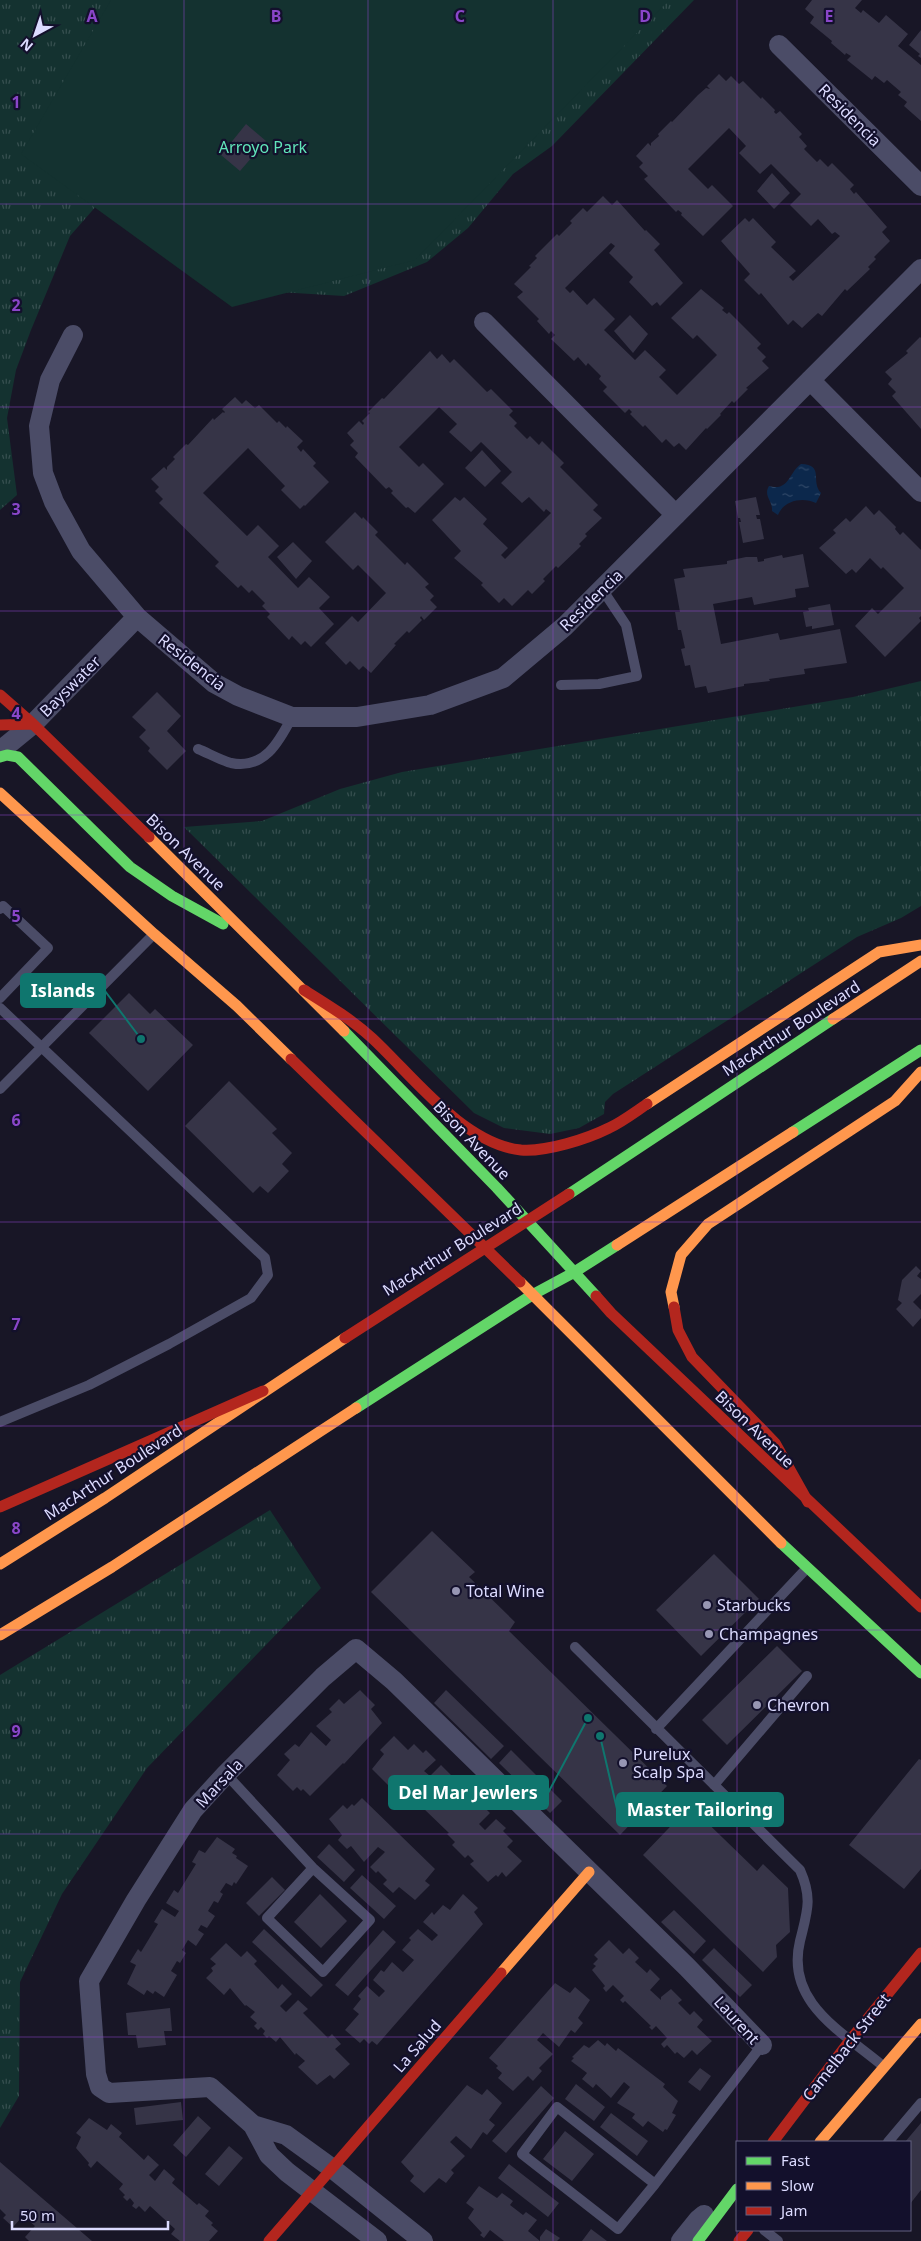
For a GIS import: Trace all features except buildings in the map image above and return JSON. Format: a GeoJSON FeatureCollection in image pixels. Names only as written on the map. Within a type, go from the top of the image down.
{"type":"FeatureCollection","features":[{"type":"Feature","properties":{"kind":"main road","name":"Bison Avenue"},"geometry":{"type":"LineString","coordinates":[[0,695],[304,990],[527,1221],[611,1313],[808,1502],[921,1607]]}},
{"type":"Feature","properties":{"kind":"main road"},"geometry":{"type":"LineString","coordinates":[[0,725],[32,724]]}},
{"type":"Feature","properties":{"kind":"main road"},"geometry":{"type":"LineString","coordinates":[[0,757],[7,754],[18,757],[102,841],[130,867],[154,885],[251,938]]}},
{"type":"Feature","properties":{"kind":"main road"},"geometry":{"type":"LineString","coordinates":[[0,793],[154,934],[237,1006],[485,1247],[806,1568],[892,1644],[921,1673]]}},
{"type":"Feature","properties":{"kind":"main road"},"geometry":{"type":"LineString","coordinates":[[304,990],[355,1024],[449,1112],[480,1136],[499,1145],[521,1150],[563,1145],[610,1128],[879,952],[921,946]]}},
{"type":"Feature","properties":{"kind":"main road","name":"MacArthur Boulevard"},"geometry":{"type":"LineString","coordinates":[[0,1564],[105,1498],[263,1391],[527,1221],[921,961]]}},
{"type":"Feature","properties":{"kind":"main road"},"geometry":{"type":"LineString","coordinates":[[0,1635],[38,1614],[159,1538],[294,1448],[532,1295],[573,1273],[921,1050]]}},
{"type":"Feature","properties":{"kind":"main road"},"geometry":{"type":"LineString","coordinates":[[808,1502],[775,1443],[692,1357],[678,1330],[671,1292],[681,1255],[708,1224],[895,1101],[921,1072]]}},
{"type":"Feature","properties":{"kind":"main road"},"geometry":{"type":"LineString","coordinates":[[0,1507],[263,1391]]}},
{"type":"Feature","properties":{"kind":"main road","name":"La Salud"},"geometry":{"type":"LineString","coordinates":[[269,2241],[589,1872]]}},
{"type":"Feature","properties":{"kind":"main road","name":"Camelback Street"},"geometry":{"type":"LineString","coordinates":[[775,2141],[851,2040],[921,1953]]}},
{"type":"Feature","properties":{"kind":"main road"},"geometry":{"type":"LineString","coordinates":[[821,2141],[921,2024]]}},
{"type":"Feature","properties":{"kind":"main road"},"geometry":{"type":"LineString","coordinates":[[698,2241],[733,2194]]}},
{"type":"Feature","properties":{"kind":"main road"},"geometry":{"type":"LineString","coordinates":[[739,2241],[747,2231]]}},
{"type":"Feature","properties":{"kind":"street","name":"Residencia"},"geometry":{"type":"LineString","coordinates":[[779,45],[921,186]]}},
{"type":"Feature","properties":{"kind":"street","name":"Residencia"},"geometry":{"type":"LineString","coordinates":[[73,335],[50,380],[39,426],[43,473],[54,502],[81,551],[137,618],[214,683],[238,696],[292,717],[357,717],[430,704],[503,678],[565,626],[921,269]]}},
{"type":"Feature","properties":{"kind":"street"},"geometry":{"type":"LineString","coordinates":[[484,322],[676,515]]}},
{"type":"Feature","properties":{"kind":"street"},"geometry":{"type":"LineString","coordinates":[[810,380],[921,492]]}},
{"type":"Feature","properties":{"kind":"street","name":"Bayswater"},"geometry":{"type":"LineString","coordinates":[[0,751],[32,724],[137,618]]}},
{"type":"Feature","properties":{"kind":"street","name":"Marsala"},"geometry":{"type":"LineString","coordinates":[[377,2241],[312,2192],[269,2155],[253,2125],[210,2086],[109,2093],[100,2087],[96,2074],[89,1981],[136,1900],[194,1810],[226,1774],[323,1677],[356,1649],[394,1681],[589,1872]]}},
{"type":"Feature","properties":{"kind":"street","name":"Laurent"},"geometry":{"type":"LineString","coordinates":[[589,1872],[687,1967],[762,2045]]}},
{"type":"Feature","properties":{"kind":"street","name":"Marsala"},"geometry":{"type":"LineString","coordinates":[[253,2125],[286,2135],[333,2169],[423,2241]]}},
{"type":"Feature","properties":{"kind":"street"},"geometry":{"type":"LineString","coordinates":[[681,2241],[698,2220],[733,2194]]}},
{"type":"Feature","properties":{"kind":"lane"},"geometry":{"type":"LineString","coordinates":[[561,685],[599,684],[637,676],[626,625],[602,589]]}},
{"type":"Feature","properties":{"kind":"lane"},"geometry":{"type":"LineString","coordinates":[[198,749],[231,763],[249,763],[266,756],[280,741],[292,717]]}},
{"type":"Feature","properties":{"kind":"lane"},"geometry":{"type":"LineString","coordinates":[[0,909],[3,906],[48,948],[0,998]]}},
{"type":"Feature","properties":{"kind":"lane"},"geometry":{"type":"LineString","coordinates":[[0,1089],[42,1049],[154,934]]}},
{"type":"Feature","properties":{"kind":"lane"},"geometry":{"type":"LineString","coordinates":[[0,1008],[265,1258],[268,1275],[251,1298],[169,1344],[89,1385],[1,1420]]}},
{"type":"Feature","properties":{"kind":"lane"},"geometry":{"type":"LineString","coordinates":[[656,1729],[806,1568]]}},
{"type":"Feature","properties":{"kind":"lane"},"geometry":{"type":"LineString","coordinates":[[575,1647],[800,1870],[809,1901],[799,1948],[798,1972],[800,1983],[808,2000],[821,2015],[884,2067]]}},
{"type":"Feature","properties":{"kind":"lane"},"geometry":{"type":"LineString","coordinates":[[714,1785],[807,1676]]}},
{"type":"Feature","properties":{"kind":"lane"},"geometry":{"type":"LineString","coordinates":[[226,1774],[313,1868],[370,1920],[323,1972],[267,1918],[313,1868]]}},
{"type":"Feature","properties":{"kind":"lane","name":"Laurent"},"geometry":{"type":"LineString","coordinates":[[656,2184],[557,2107],[522,2154],[618,2229],[656,2184],[762,2045]]}},
{"type":"Feature","properties":{"kind":"lane"},"geometry":{"type":"LineString","coordinates":[[889,2141],[921,2104]]}},
{"type":"Feature","properties":{"kind":"lane"},"geometry":{"type":"LineString","coordinates":[[765,2231],[778,2241]]}},
{"type":"Feature","properties":{"kind":"green space"},"geometry":{"type":"Polygon","coordinates":[[[0,0],[117,0],[140,156],[70,236],[31,330],[16,370],[7,418],[17,495],[0,510],[0,0]]]}},
{"type":"Feature","properties":{"kind":"green space","name":"Arroyo Park"},"geometry":{"type":"Polygon","coordinates":[[[111,0],[669,0],[415,260],[232,307],[21,154],[111,0]]]}},
{"type":"Feature","properties":{"kind":"green space"},"geometry":{"type":"Polygon","coordinates":[[[615,0],[694,0],[552,146],[513,174],[468,228],[427,262],[344,296],[244,290],[615,0]]]}},
{"type":"Feature","properties":{"kind":"green space"},"geometry":{"type":"Polygon","coordinates":[[[921,681],[921,906],[901,918],[857,937],[613,1094],[605,1102],[604,1114],[579,1128],[550,1134],[504,1128],[474,1113],[184,827],[262,821],[340,789],[402,772],[853,697],[921,681]]]}},
{"type":"Feature","properties":{"kind":"green space"},"geometry":{"type":"Polygon","coordinates":[[[270,1510],[321,1588],[147,1768],[62,1894],[20,1982],[19,2096],[0,2128],[0,1675],[270,1510]]]}},
{"type":"Feature","properties":{"kind":"water"},"geometry":{"type":"Polygon","coordinates":[[[801,464],[813,467],[821,493],[816,503],[805,500],[794,501],[785,506],[778,515],[772,511],[767,490],[769,486],[776,487],[785,484],[801,464]]]}},
{"type":"Feature","properties":{"kind":"traffic: fast"},"geometry":{"type":"LineString","coordinates":[[0,757],[7,755],[18,757],[130,867],[172,896],[223,924]]}},
{"type":"Feature","properties":{"kind":"traffic: fast"},"geometry":{"type":"LineString","coordinates":[[569,1194],[833,1019]]}},
{"type":"Feature","properties":{"kind":"traffic: fast"},"geometry":{"type":"LineString","coordinates":[[344,1031],[497,1188],[596,1296]]}},
{"type":"Feature","properties":{"kind":"traffic: fast"},"geometry":{"type":"LineString","coordinates":[[793,1132],[921,1050]]}},
{"type":"Feature","properties":{"kind":"traffic: fast"},"geometry":{"type":"LineString","coordinates":[[356,1408],[532,1295],[573,1273],[617,1245]]}},
{"type":"Feature","properties":{"kind":"traffic: fast"},"geometry":{"type":"LineString","coordinates":[[781,1543],[921,1673]]}},
{"type":"Feature","properties":{"kind":"traffic: fast"},"geometry":{"type":"LineString","coordinates":[[698,2241],[736,2190]]}},
{"type":"Feature","properties":{"kind":"traffic: slow"},"geometry":{"type":"LineString","coordinates":[[0,793],[154,934],[237,1006],[291,1059]]}},
{"type":"Feature","properties":{"kind":"traffic: slow"},"geometry":{"type":"LineString","coordinates":[[149,837],[344,1031]]}},
{"type":"Feature","properties":{"kind":"traffic: slow"},"geometry":{"type":"LineString","coordinates":[[647,1104],[879,952],[921,945]]}},
{"type":"Feature","properties":{"kind":"traffic: slow"},"geometry":{"type":"LineString","coordinates":[[833,1019],[921,961]]}},
{"type":"Feature","properties":{"kind":"traffic: slow"},"geometry":{"type":"LineString","coordinates":[[674,1307],[671,1292],[681,1255],[708,1224],[895,1101],[921,1072]]}},
{"type":"Feature","properties":{"kind":"traffic: slow"},"geometry":{"type":"LineString","coordinates":[[617,1245],[793,1132]]}},
{"type":"Feature","properties":{"kind":"traffic: slow"},"geometry":{"type":"LineString","coordinates":[[520,1282],[781,1543]]}},
{"type":"Feature","properties":{"kind":"traffic: slow"},"geometry":{"type":"LineString","coordinates":[[0,1564],[105,1498],[345,1338]]}},
{"type":"Feature","properties":{"kind":"traffic: slow"},"geometry":{"type":"LineString","coordinates":[[0,1635],[112,1567],[356,1408]]}},
{"type":"Feature","properties":{"kind":"traffic: slow"},"geometry":{"type":"LineString","coordinates":[[501,1973],[589,1872]]}},
{"type":"Feature","properties":{"kind":"traffic: slow"},"geometry":{"type":"LineString","coordinates":[[821,2141],[921,2024]]}},
{"type":"Feature","properties":{"kind":"traffic: jam"},"geometry":{"type":"LineString","coordinates":[[0,695],[33,724],[149,837]]}},
{"type":"Feature","properties":{"kind":"traffic: jam"},"geometry":{"type":"LineString","coordinates":[[0,725],[33,724]]}},
{"type":"Feature","properties":{"kind":"traffic: jam"},"geometry":{"type":"LineString","coordinates":[[304,990],[339,1012],[364,1031],[421,1088],[459,1122],[479,1135],[500,1145],[521,1150],[531,1150],[566,1144],[609,1128],[647,1104]]}},
{"type":"Feature","properties":{"kind":"traffic: jam"},"geometry":{"type":"LineString","coordinates":[[291,1059],[520,1282]]}},
{"type":"Feature","properties":{"kind":"traffic: jam"},"geometry":{"type":"LineString","coordinates":[[345,1338],[569,1194]]}},
{"type":"Feature","properties":{"kind":"traffic: jam"},"geometry":{"type":"LineString","coordinates":[[596,1296],[611,1313],[921,1607]]}},
{"type":"Feature","properties":{"kind":"traffic: jam"},"geometry":{"type":"LineString","coordinates":[[674,1307],[678,1330],[692,1357],[775,1443],[808,1502]]}},
{"type":"Feature","properties":{"kind":"traffic: jam"},"geometry":{"type":"LineString","coordinates":[[0,1507],[263,1391]]}},
{"type":"Feature","properties":{"kind":"traffic: jam"},"geometry":{"type":"LineString","coordinates":[[774,2141],[851,2039],[921,1953]]}},
{"type":"Feature","properties":{"kind":"traffic: jam"},"geometry":{"type":"LineString","coordinates":[[269,2241],[501,1973]]}},
{"type":"Feature","properties":{"kind":"traffic: jam"},"geometry":{"type":"LineString","coordinates":[[739,2241],[747,2231]]}},
{"type":"Feature","properties":{"kind":"place","name":"Islands"},"geometry":{"type":"Point","coordinates":[141,1039]}},
{"type":"Feature","properties":{"kind":"place","name":"Total Wine"},"geometry":{"type":"Point","coordinates":[456,1591]}},
{"type":"Feature","properties":{"kind":"place","name":"Starbucks"},"geometry":{"type":"Point","coordinates":[707,1605]}},
{"type":"Feature","properties":{"kind":"place","name":"Champagnes"},"geometry":{"type":"Point","coordinates":[709,1634]}},
{"type":"Feature","properties":{"kind":"place","name":"Chevron"},"geometry":{"type":"Point","coordinates":[757,1705]}},
{"type":"Feature","properties":{"kind":"place","name":"Del Mar Jewlers"},"geometry":{"type":"Point","coordinates":[588,1718]}},
{"type":"Feature","properties":{"kind":"place","name":"Master Tailoring"},"geometry":{"type":"Point","coordinates":[600,1736]}},
{"type":"Feature","properties":{"kind":"place","name":"Purelux Scalp Spa"},"geometry":{"type":"Point","coordinates":[623,1763]}}]}
